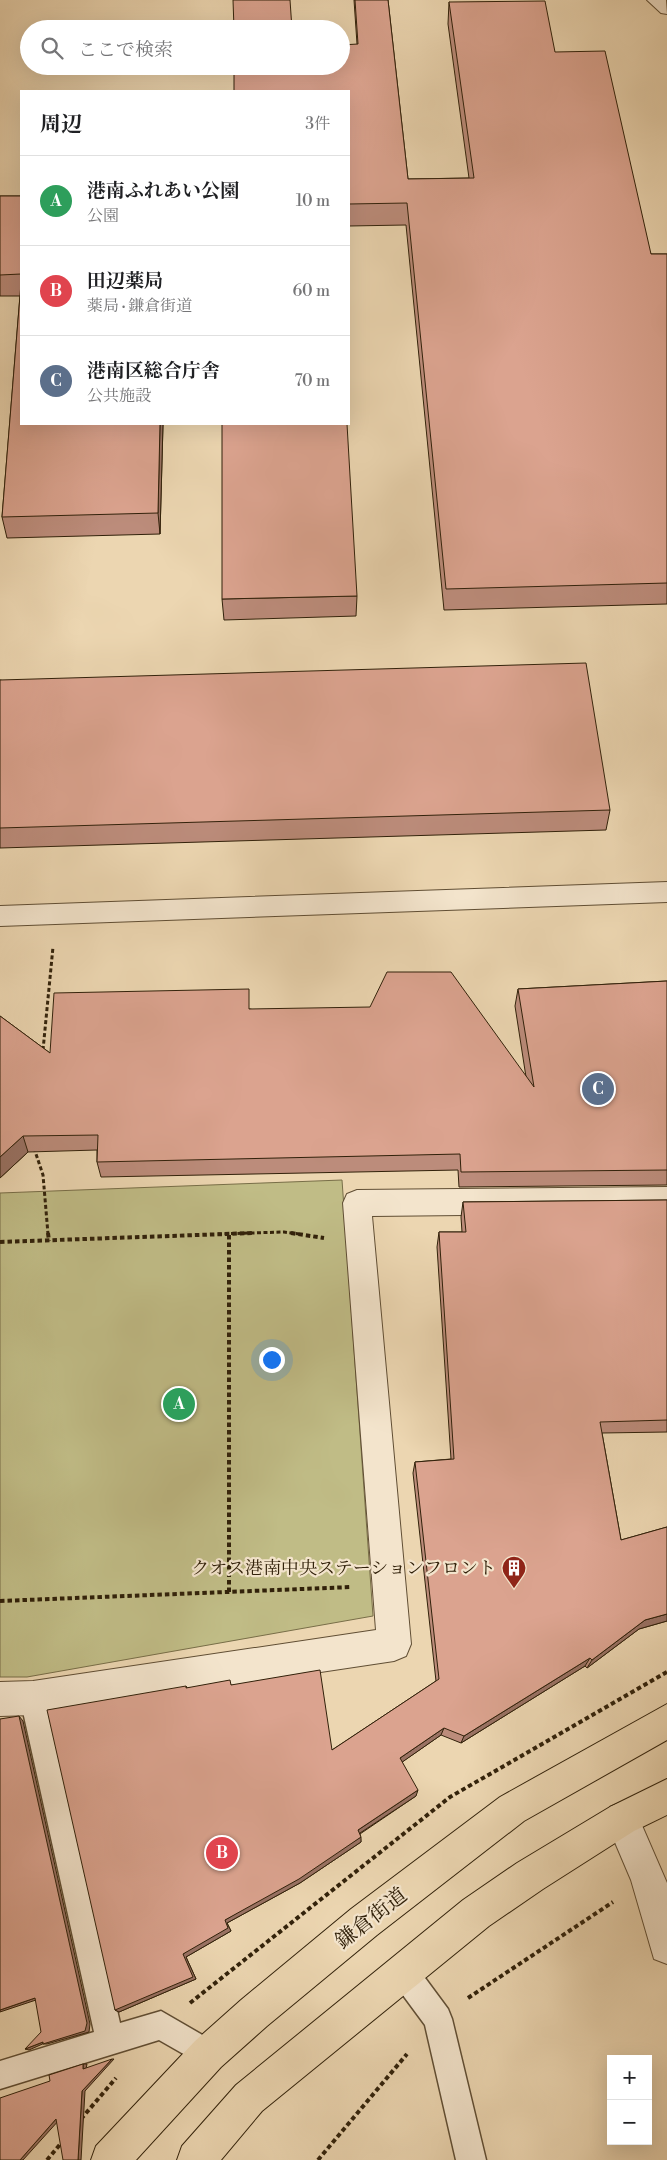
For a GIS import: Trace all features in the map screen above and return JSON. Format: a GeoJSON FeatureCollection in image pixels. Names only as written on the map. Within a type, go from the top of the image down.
{"type":"FeatureCollection","features":[{"type":"Feature","properties":{"kind":"main road","name":"鎌倉街道"},"geometry":{"type":"LineString","coordinates":[[110,2160],[208,2054],[254,2013],[364,1922],[512,1809],[647,1731],[667,1722]]}},
{"type":"Feature","properties":{"kind":"main road"},"geometry":{"type":"LineString","coordinates":[[196,2160],[249,2098],[476,1913],[530,1876],[622,1819],[667,1796]]}},
{"type":"Feature","properties":{"kind":"street"},"geometry":{"type":"LineString","coordinates":[[656,0],[667,9]]}},
{"type":"Feature","properties":{"kind":"street"},"geometry":{"type":"LineString","coordinates":[[0,916],[667,892]]}},
{"type":"Feature","properties":{"kind":"street"},"geometry":{"type":"LineString","coordinates":[[0,1699],[33,1698],[394,1644],[357,1203],[667,1200]]}},
{"type":"Feature","properties":{"kind":"street"},"geometry":{"type":"LineString","coordinates":[[622,1819],[648,1879],[667,1946]]}},
{"type":"Feature","properties":{"kind":"lane"},"geometry":{"type":"LineString","coordinates":[[33,1698],[110,2041]]}},
{"type":"Feature","properties":{"kind":"lane"},"geometry":{"type":"LineString","coordinates":[[404,1973],[438,2019],[471,2160]]}},
{"type":"Feature","properties":{"kind":"lane"},"geometry":{"type":"LineString","coordinates":[[0,2075],[161,2025],[208,2054]]}},
{"type":"Feature","properties":{"kind":"path"},"geometry":{"type":"LineString","coordinates":[[43,1054],[53,939]]}},
{"type":"Feature","properties":{"kind":"path"},"geometry":{"type":"LineString","coordinates":[[35,1140],[34,1150],[43,1176],[49,1241]]}},
{"type":"Feature","properties":{"kind":"path"},"geometry":{"type":"LineString","coordinates":[[0,1242],[284,1232],[360,1242]]}},
{"type":"Feature","properties":{"kind":"path"},"geometry":{"type":"LineString","coordinates":[[229,1235],[229,1592]]}},
{"type":"Feature","properties":{"kind":"path"},"geometry":{"type":"LineString","coordinates":[[0,1601],[390,1585]]}},
{"type":"Feature","properties":{"kind":"path"},"geometry":{"type":"LineString","coordinates":[[318,2160],[438,2019],[648,1879]]}},
{"type":"Feature","properties":{"kind":"shaded area"},"geometry":{"type":"Polygon","coordinates":[[[342,1180],[373,1616],[27,1677],[0,1677],[0,1193],[342,1180]]]}},
{"type":"Feature","properties":{"kind":"building"},"geometry":{"type":"Polygon","coordinates":[[[233,0],[290,0],[291,20],[234,20],[233,0]]]}},
{"type":"Feature","properties":{"kind":"building"},"geometry":{"type":"Polygon","coordinates":[[[355,0],[388,0],[408,179],[474,178],[449,2],[545,1],[555,52],[605,51],[651,254],[667,254],[667,583],[446,589],[407,203],[350,204],[350,90],[234,90],[234,75],[350,75],[350,44],[358,44],[355,0]]]}},
{"type":"Feature","properties":{"kind":"building"},"geometry":{"type":"Polygon","coordinates":[[[0,196],[20,196],[20,274],[0,275],[0,196]]]}},
{"type":"Feature","properties":{"kind":"building"},"geometry":{"type":"Polygon","coordinates":[[[20,295],[20,425],[160,425],[158,513],[2,517],[20,295]]]}},
{"type":"Feature","properties":{"kind":"building"},"geometry":{"type":"Polygon","coordinates":[[[222,425],[347,425],[357,596],[222,599],[222,425]]]}},
{"type":"Feature","properties":{"kind":"building"},"geometry":{"type":"Polygon","coordinates":[[[586,663],[610,810],[0,828],[0,680],[586,663]]]}},
{"type":"Feature","properties":{"kind":"building"},"geometry":{"type":"Polygon","coordinates":[[[387,972],[451,972],[534,1087],[518,989],[667,981],[667,1170],[461,1172],[460,1154],[97,1162],[98,1135],[23,1136],[0,1157],[0,1016],[50,1053],[54,993],[249,989],[249,1009],[370,1007],[387,972]]]}},
{"type":"Feature","properties":{"kind":"building"},"geometry":{"type":"Polygon","coordinates":[[[667,1200],[667,1420],[600,1422],[621,1540],[667,1527],[667,1614],[645,1620],[592,1660],[590,1658],[464,1736],[444,1728],[400,1758],[418,1790],[358,1830],[361,1837],[299,1879],[225,1920],[228,1928],[183,1954],[193,1977],[115,2010],[47,1710],[186,1686],[186,1688],[230,1680],[231,1685],[320,1670],[332,1750],[439,1679],[415,1462],[454,1459],[439,1232],[466,1232],[463,1202],[667,1200]]]}},
{"type":"Feature","properties":{"kind":"building"},"geometry":{"type":"Polygon","coordinates":[[[19,1716],[87,2023],[85,2031],[43,2044],[43,2042],[25,2049],[41,2032],[35,1998],[0,2010],[0,1719],[19,1716]]]}},
{"type":"Feature","properties":{"kind":"building"},"geometry":{"type":"Polygon","coordinates":[[[112,2059],[82,2091],[78,2160],[63,2160],[56,2119],[20,2160],[0,2160],[0,2098],[50,2081],[49,2075],[83,2064],[83,2069],[112,2059]]]}},
{"type":"Feature","properties":{"kind":"place","name":"港南区総合庁舎"},"geometry":{"type":"Point","coordinates":[598,1089]}},
{"type":"Feature","properties":{"kind":"place","name":"港南ふれあい公園"},"geometry":{"type":"Point","coordinates":[179,1404]}},
{"type":"Feature","properties":{"kind":"place","name":"クオス港南中央ステーションフロント"},"geometry":{"type":"Point","coordinates":[514,1589]}},
{"type":"Feature","properties":{"kind":"place","name":"田辺薬局"},"geometry":{"type":"Point","coordinates":[222,1853]}}]}
